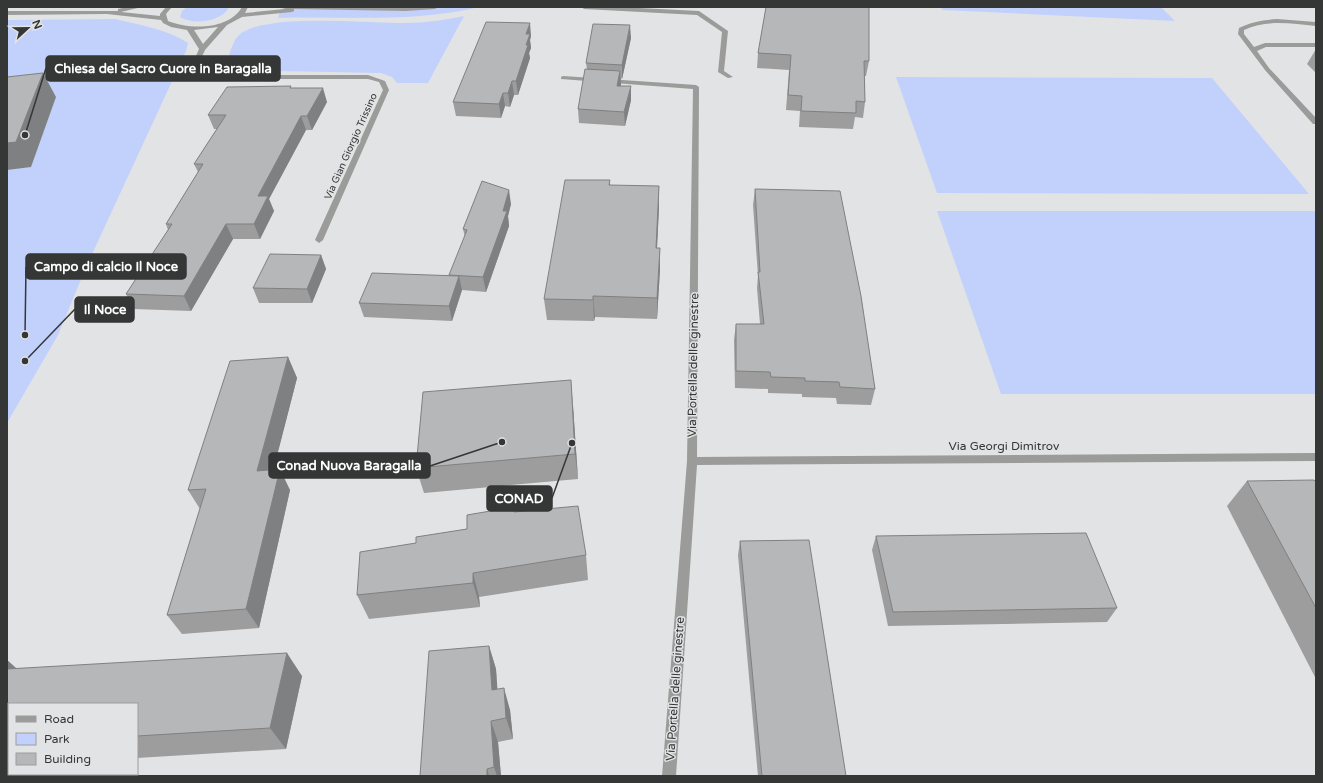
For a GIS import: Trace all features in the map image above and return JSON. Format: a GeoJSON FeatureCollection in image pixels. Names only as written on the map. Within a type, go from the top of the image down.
{"type":"FeatureCollection","features":[{"type":"Feature","properties":{"kind":"street"},"geometry":{"type":"LineString","coordinates":[[107,12],[139,7]]}},
{"type":"Feature","properties":{"kind":"street"},"geometry":{"type":"LineString","coordinates":[[163,18],[163,14],[169,7]]}},
{"type":"Feature","properties":{"kind":"street"},"geometry":{"type":"LineString","coordinates":[[240,15],[245,7]]}},
{"type":"Feature","properties":{"kind":"street"},"geometry":{"type":"LineString","coordinates":[[284,7],[406,9],[435,7]]}},
{"type":"Feature","properties":{"kind":"street"},"geometry":{"type":"LineString","coordinates":[[584,7],[700,13],[725,31],[721,72],[730,78]]}},
{"type":"Feature","properties":{"kind":"street"},"geometry":{"type":"LineString","coordinates":[[7,13],[107,12],[163,18],[170,26],[190,29],[225,23],[240,15],[305,8]]}},
{"type":"Feature","properties":{"kind":"street"},"geometry":{"type":"LineString","coordinates":[[1316,24],[1265,22],[1249,24],[1240,29],[1241,34],[1267,69],[1316,122]]}},
{"type":"Feature","properties":{"kind":"street","name":"Via Gian Giorgio Trissino"},"geometry":{"type":"LineString","coordinates":[[225,23],[202,48],[193,70],[198,75],[217,77],[368,77],[382,81],[386,90],[319,240]]}},
{"type":"Feature","properties":{"kind":"street"},"geometry":{"type":"LineString","coordinates":[[190,29],[202,48]]}},
{"type":"Feature","properties":{"kind":"street"},"geometry":{"type":"LineString","coordinates":[[1253,50],[1265,45],[1316,45]]}},
{"type":"Feature","properties":{"kind":"street","name":"Via Portella delle ginestre"},"geometry":{"type":"LineString","coordinates":[[563,78],[696,87],[692,461],[669,776]]}},
{"type":"Feature","properties":{"kind":"street","name":"Via Georgi Dimitrov"},"geometry":{"type":"LineString","coordinates":[[692,461],[1316,457]]}},
{"type":"Feature","properties":{"kind":"green space"},"geometry":{"type":"Polygon","coordinates":[[[187,7],[228,7],[228,9],[219,17],[206,21],[192,21],[180,17],[182,11],[187,7]]]}},
{"type":"Feature","properties":{"kind":"green space"},"geometry":{"type":"Polygon","coordinates":[[[282,7],[479,7],[454,12],[404,17],[278,18],[282,7]]]}},
{"type":"Feature","properties":{"kind":"green space"},"geometry":{"type":"Polygon","coordinates":[[[941,7],[1161,7],[1175,21],[942,10],[941,7]]]}},
{"type":"Feature","properties":{"kind":"green space"},"geometry":{"type":"Polygon","coordinates":[[[464,16],[428,83],[397,83],[392,77],[381,73],[225,70],[232,48],[238,36],[251,29],[269,24],[318,21],[413,23],[464,16]]]}},
{"type":"Feature","properties":{"kind":"green space"},"geometry":{"type":"Polygon","coordinates":[[[115,19],[153,28],[180,38],[188,43],[186,51],[87,265],[58,335],[7,423],[7,20],[115,19]]]}},
{"type":"Feature","properties":{"kind":"green space"},"geometry":{"type":"Polygon","coordinates":[[[896,77],[1212,78],[1309,194],[937,193],[896,77]]]}},
{"type":"Feature","properties":{"kind":"green space"},"geometry":{"type":"Polygon","coordinates":[[[937,211],[1316,211],[1316,394],[1001,394],[937,211]]]}},
{"type":"Feature","properties":{"kind":"building"},"geometry":{"type":"Polygon","coordinates":[[[766,7],[869,7],[869,61],[864,61],[865,102],[856,101],[856,113],[801,111],[802,96],[788,95],[791,55],[758,53],[766,7]]]}},
{"type":"Feature","properties":{"kind":"building"},"geometry":{"type":"Polygon","coordinates":[[[486,22],[530,23],[526,34],[530,34],[526,45],[528,45],[516,81],[512,81],[508,93],[503,93],[499,104],[453,102],[486,22]]]}},
{"type":"Feature","properties":{"kind":"building"},"geometry":{"type":"Polygon","coordinates":[[[593,24],[630,25],[622,65],[586,63],[593,24]]]}},
{"type":"Feature","properties":{"kind":"building"},"geometry":{"type":"Polygon","coordinates":[[[585,69],[620,71],[617,86],[631,86],[624,112],[578,109],[585,69]]]}},
{"type":"Feature","properties":{"kind":"building"},"geometry":{"type":"Polygon","coordinates":[[[43,73],[16,142],[7,143],[7,77],[43,73]]]}},
{"type":"Feature","properties":{"kind":"building"},"geometry":{"type":"Polygon","coordinates":[[[291,86],[290,88],[323,88],[307,116],[301,116],[258,196],[268,196],[254,224],[226,224],[184,296],[126,294],[172,224],[166,224],[203,164],[194,164],[226,115],[208,115],[227,87],[291,86]]]}},
{"type":"Feature","properties":{"kind":"building"},"geometry":{"type":"Polygon","coordinates":[[[565,180],[610,180],[609,185],[659,186],[656,248],[660,248],[657,298],[593,296],[593,300],[544,299],[565,180]]]}},
{"type":"Feature","properties":{"kind":"building"},"geometry":{"type":"Polygon","coordinates":[[[482,181],[509,190],[503,211],[507,211],[483,277],[449,275],[467,230],[463,229],[482,181]]]}},
{"type":"Feature","properties":{"kind":"building"},"geometry":{"type":"Polygon","coordinates":[[[755,189],[840,191],[861,296],[875,389],[840,387],[839,382],[805,381],[805,378],[771,377],[770,372],[736,371],[736,324],[764,324],[758,272],[760,272],[755,189]]]}},
{"type":"Feature","properties":{"kind":"building"},"geometry":{"type":"Polygon","coordinates":[[[270,254],[321,255],[307,289],[253,288],[270,254]]]}},
{"type":"Feature","properties":{"kind":"building"},"geometry":{"type":"Polygon","coordinates":[[[372,273],[459,276],[449,306],[359,303],[372,273]]]}},
{"type":"Feature","properties":{"kind":"building"},"geometry":{"type":"Polygon","coordinates":[[[288,357],[257,471],[280,469],[246,609],[167,615],[206,489],[188,490],[230,361],[288,357]]]}},
{"type":"Feature","properties":{"kind":"building"},"geometry":{"type":"Polygon","coordinates":[[[571,380],[575,454],[416,468],[423,392],[571,380]]]}},
{"type":"Feature","properties":{"kind":"building"},"geometry":{"type":"Polygon","coordinates":[[[1314,480],[1316,482],[1316,608],[1247,481],[1314,480]]]}},
{"type":"Feature","properties":{"kind":"building"},"geometry":{"type":"Polygon","coordinates":[[[578,506],[586,555],[473,573],[473,583],[357,595],[360,552],[416,543],[416,537],[467,529],[467,515],[514,507],[514,512],[578,506]]]}},
{"type":"Feature","properties":{"kind":"building"},"geometry":{"type":"Polygon","coordinates":[[[1086,533],[1117,608],[893,612],[876,536],[1086,533]]]}},
{"type":"Feature","properties":{"kind":"building"},"geometry":{"type":"Polygon","coordinates":[[[809,540],[846,776],[762,776],[740,541],[809,540]]]}},
{"type":"Feature","properties":{"kind":"building"},"geometry":{"type":"Polygon","coordinates":[[[489,646],[492,690],[504,688],[506,718],[491,721],[494,767],[487,769],[487,776],[420,776],[429,651],[489,646]]]}},
{"type":"Feature","properties":{"kind":"building"},"geometry":{"type":"Polygon","coordinates":[[[287,653],[270,728],[138,736],[138,703],[8,703],[7,731],[7,669],[287,653]]]}},
{"type":"Feature","properties":{"kind":"place","name":"Chiesa del Sacro Cuore in Baragalla"},"geometry":{"type":"Point","coordinates":[25,135]}},
{"type":"Feature","properties":{"kind":"place","name":"Campo di calcio Il Noce"},"geometry":{"type":"Point","coordinates":[25,335]}},
{"type":"Feature","properties":{"kind":"place","name":"Il Noce"},"geometry":{"type":"Point","coordinates":[25,361]}},
{"type":"Feature","properties":{"kind":"place","name":"Conad Nuova Baragalla"},"geometry":{"type":"Point","coordinates":[502,442]}},
{"type":"Feature","properties":{"kind":"place","name":"CONAD"},"geometry":{"type":"Point","coordinates":[572,443]}}]}
